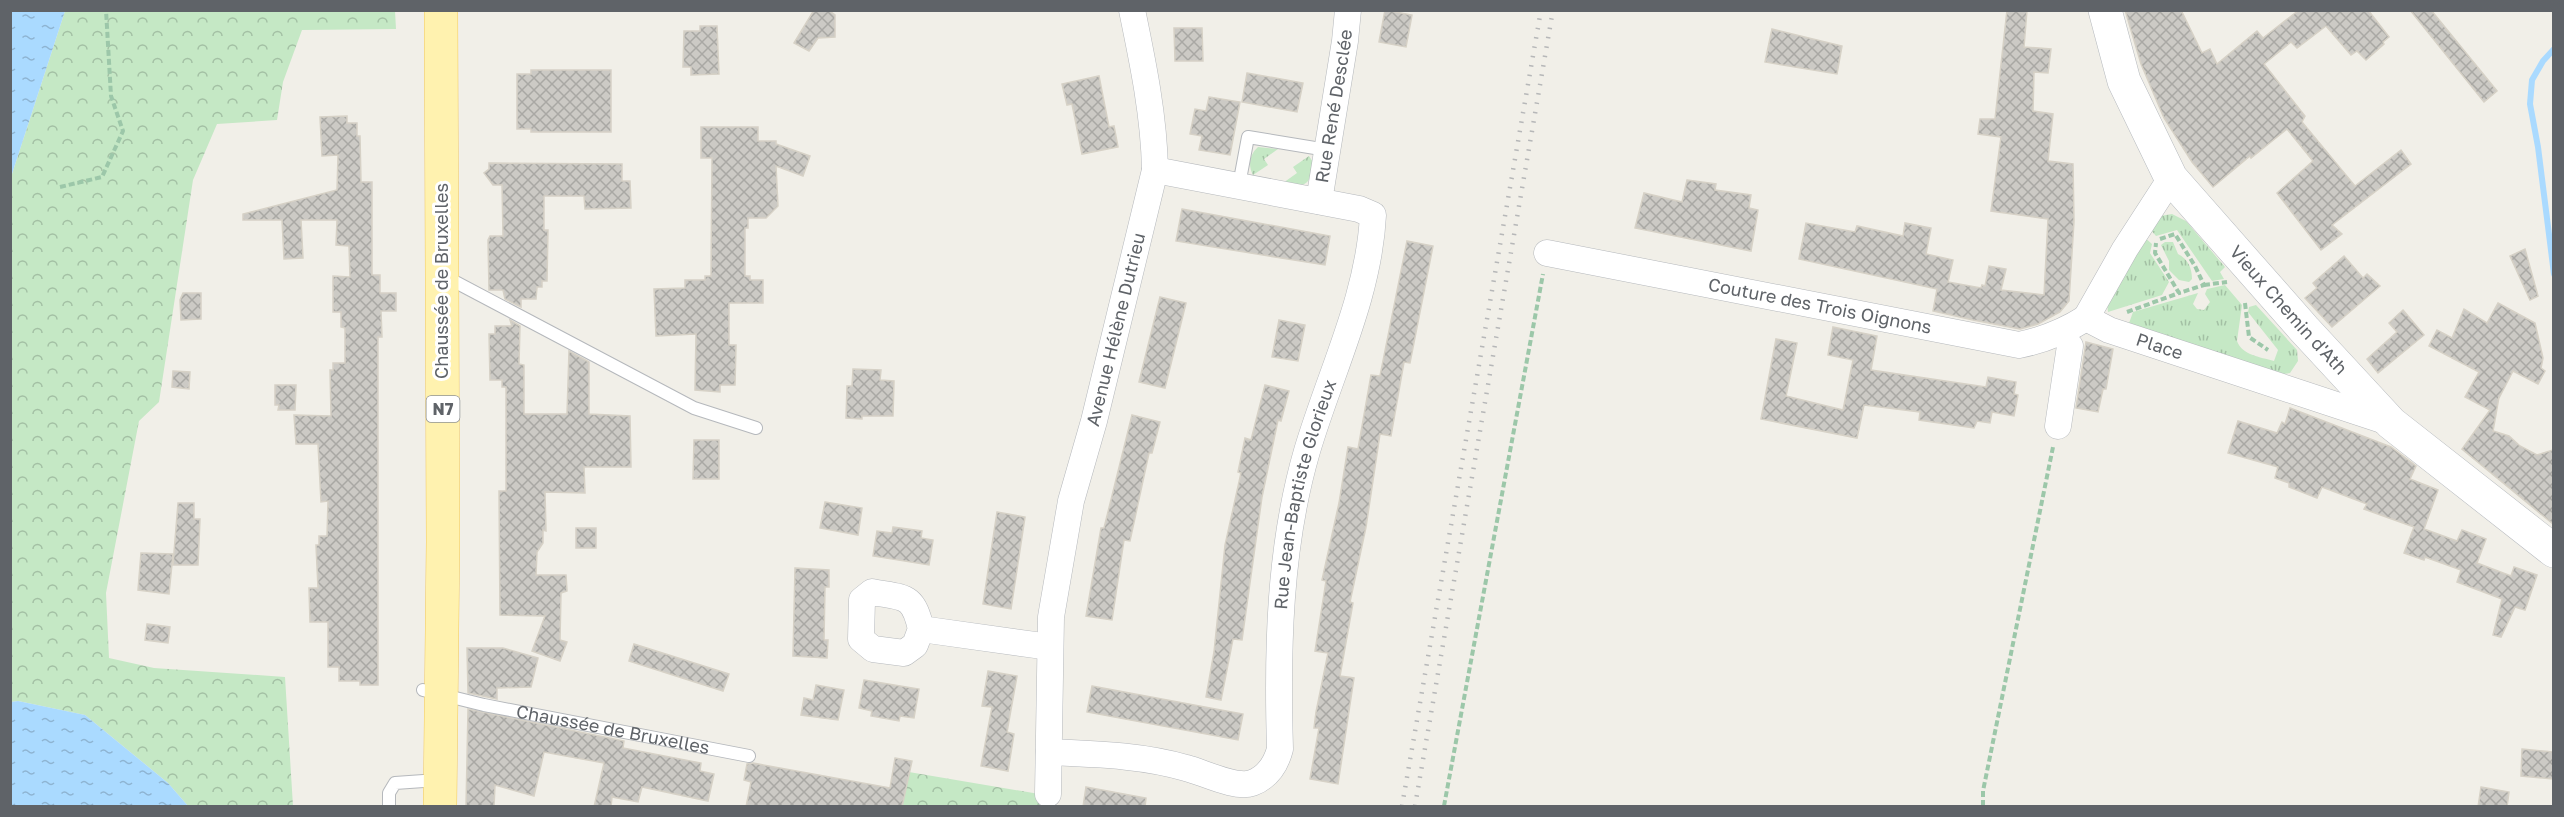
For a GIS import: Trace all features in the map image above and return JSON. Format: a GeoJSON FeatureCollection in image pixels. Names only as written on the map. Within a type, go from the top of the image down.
{"type":"FeatureCollection","features":[{"type":"Feature","properties":{"kind":"main road","name":"Chaussée de Bruxelles"},"geometry":{"type":"LineString","coordinates":[[422,10],[432,692],[431,794]]}},
{"type":"Feature","properties":{"kind":"main road","name":"Chaussée de Bruxelles"},"geometry":{"type":"LineString","coordinates":[[432,692],[443,542],[441,10]]}},
{"type":"Feature","properties":{"kind":"street","name":"Avenue Hélène Dutrieu"},"geometry":{"type":"LineString","coordinates":[[1048,794],[1051,617],[1071,501],[1094,421],[1155,170],[1155,144],[1146,81],[1132,10]]}},
{"type":"Feature","properties":{"kind":"street","name":"Rue René Desclée"},"geometry":{"type":"LineString","coordinates":[[1318,201],[1345,41],[1348,10]]}},
{"type":"Feature","properties":{"kind":"street","name":"Vieux Chemin d'Ath"},"geometry":{"type":"LineString","coordinates":[[2105,10],[2124,81],[2171,178],[2304,329],[2391,423],[2553,551]]}},
{"type":"Feature","properties":{"kind":"street","name":"Rue Jean-Baptiste Glorieux"},"geometry":{"type":"LineString","coordinates":[[1048,752],[1160,761],[1227,782],[1251,784],[1265,776],[1276,764],[1280,749],[1280,620],[1289,534],[1306,452],[1357,306],[1373,215],[1359,209],[1239,184],[1155,170]]}},
{"type":"Feature","properties":{"kind":"street"},"geometry":{"type":"LineString","coordinates":[[2086,318],[2125,249],[2171,178]]}},
{"type":"Feature","properties":{"kind":"street","name":"Couture des Trois Oignons"},"geometry":{"type":"LineString","coordinates":[[1547,253],[2019,345],[2044,340],[2086,318]]}},
{"type":"Feature","properties":{"kind":"street","name":"Place"},"geometry":{"type":"LineString","coordinates":[[2086,318],[2109,330],[2391,423]]}},
{"type":"Feature","properties":{"kind":"street"},"geometry":{"type":"LineString","coordinates":[[2058,426],[2070,346]]}},
{"type":"Feature","properties":{"kind":"street"},"geometry":{"type":"LineString","coordinates":[[921,629],[1050,647]]}},
{"type":"Feature","properties":{"kind":"lane"},"geometry":{"type":"LineString","coordinates":[[1239,184],[1248,137],[1327,150]]}},
{"type":"Feature","properties":{"kind":"lane"},"geometry":{"type":"LineString","coordinates":[[442,275],[694,408],[756,428]]}},
{"type":"Feature","properties":{"kind":"lane","name":"Chaussée de Bruxelles"},"geometry":{"type":"LineString","coordinates":[[432,692],[484,705],[749,756]]}},
{"type":"Feature","properties":{"kind":"lane"},"geometry":{"type":"LineString","coordinates":[[389,807],[389,793],[395,783],[431,794]]}},
{"type":"Feature","properties":{"kind":"path"},"geometry":{"type":"LineString","coordinates":[[60,187],[102,177],[123,130],[111,96],[106,10]]}},
{"type":"Feature","properties":{"kind":"path"},"geometry":{"type":"LineString","coordinates":[[2179,293],[2156,253],[2156,239],[2175,234],[2196,266],[2204,285]]}},
{"type":"Feature","properties":{"kind":"path"},"geometry":{"type":"LineString","coordinates":[[1444,807],[1547,253]]}},
{"type":"Feature","properties":{"kind":"path"},"geometry":{"type":"LineString","coordinates":[[2109,330],[2120,317],[2133,308],[2204,285],[2229,282]]}},
{"type":"Feature","properties":{"kind":"path"},"geometry":{"type":"LineString","coordinates":[[2245,300],[2249,337],[2268,350]]}},
{"type":"Feature","properties":{"kind":"path"},"geometry":{"type":"LineString","coordinates":[[1983,807],[1983,791],[2058,426]]}},
{"type":"Feature","properties":{"kind":"green space"},"geometry":{"type":"Polygon","coordinates":[[[65,11],[395,11],[396,29],[302,30],[283,82],[277,120],[217,124],[193,180],[159,402],[139,421],[106,593],[109,658],[154,668],[285,677],[293,806],[188,806],[168,783],[85,715],[18,701],[11,702],[11,177],[65,11]]]}},
{"type":"Feature","properties":{"kind":"green space"},"geometry":{"type":"Polygon","coordinates":[[[1258,147],[1278,149],[1264,159],[1268,165],[1253,175],[1250,161],[1258,147]]]}},
{"type":"Feature","properties":{"kind":"green space"},"geometry":{"type":"Polygon","coordinates":[[[1309,156],[1313,162],[1308,181],[1302,185],[1283,183],[1297,173],[1293,167],[1309,156]]]}},
{"type":"Feature","properties":{"kind":"green space"},"geometry":{"type":"Polygon","coordinates":[[[2172,214],[2186,221],[2225,267],[2220,272],[2224,279],[2212,281],[2177,230],[2156,236],[2150,229],[2160,216],[2172,214]]]}},
{"type":"Feature","properties":{"kind":"green space"},"geometry":{"type":"Polygon","coordinates":[[[2144,237],[2152,244],[2150,253],[2169,282],[2162,295],[2108,312],[2107,303],[2144,237]]]}},
{"type":"Feature","properties":{"kind":"green space"},"geometry":{"type":"Polygon","coordinates":[[[2165,242],[2173,242],[2178,254],[2189,264],[2192,279],[2189,282],[2179,280],[2169,270],[2169,261],[2161,245],[2165,242]]]}},
{"type":"Feature","properties":{"kind":"green space"},"geometry":{"type":"Polygon","coordinates":[[[2225,285],[2242,305],[2237,341],[2239,346],[2252,355],[2274,361],[2278,350],[2248,312],[2249,307],[2256,305],[2297,350],[2298,361],[2290,373],[2279,375],[2128,326],[2133,312],[2198,293],[2193,304],[2197,309],[2204,310],[2210,302],[2205,294],[2207,289],[2225,285]]]}},
{"type":"Feature","properties":{"kind":"green space"},"geometry":{"type":"Polygon","coordinates":[[[903,771],[1039,794],[1040,806],[897,806],[903,771]]]}},
{"type":"Feature","properties":{"kind":"water"},"geometry":{"type":"Polygon","coordinates":[[[10,11],[65,11],[11,177],[10,11]]]}},
{"type":"Feature","properties":{"kind":"water"},"geometry":{"type":"Polygon","coordinates":[[[18,701],[85,715],[168,783],[188,806],[11,806],[11,702],[18,701]]]}},
{"type":"Feature","properties":{"kind":"building"},"geometry":{"type":"Polygon","coordinates":[[[814,10],[828,10],[835,15],[835,37],[818,38],[809,51],[794,43],[814,10]]]}},
{"type":"Feature","properties":{"kind":"building"},"geometry":{"type":"Polygon","coordinates":[[[1385,10],[1412,15],[1406,47],[1379,42],[1385,10]]]}},
{"type":"Feature","properties":{"kind":"building"},"geometry":{"type":"Polygon","coordinates":[[[2007,10],[2027,10],[2024,47],[2051,49],[2048,73],[2034,72],[2033,111],[2053,114],[2048,161],[2073,164],[2074,221],[2069,301],[2060,312],[2038,324],[2020,329],[1973,320],[1933,311],[1937,289],[1799,259],[1806,223],[1855,232],[1857,226],[1903,236],[1905,223],[1931,228],[1926,254],[1953,260],[1948,282],[1981,288],[1982,285],[1985,286],[1989,266],[2006,269],[2001,290],[2044,295],[2048,219],[1991,211],[2001,137],[1978,134],[1980,119],[1995,119],[2007,10]]]}},
{"type":"Feature","properties":{"kind":"building"},"geometry":{"type":"Polygon","coordinates":[[[2125,10],[2181,10],[2202,53],[2210,49],[2217,64],[2257,31],[2263,38],[2299,10],[2368,10],[2389,37],[2366,60],[2357,51],[2351,55],[2326,26],[2297,48],[2291,42],[2264,64],[2305,116],[2302,122],[2355,186],[2401,150],[2411,164],[2332,225],[2342,234],[2321,250],[2277,193],[2313,161],[2287,129],[2213,187],[2192,162],[2164,118],[2141,64],[2125,10]]]}},
{"type":"Feature","properties":{"kind":"building"},"geometry":{"type":"Polygon","coordinates":[[[2410,10],[2431,10],[2497,91],[2484,102],[2410,10]]]}},
{"type":"Feature","properties":{"kind":"building"},"geometry":{"type":"Polygon","coordinates":[[[700,26],[717,26],[719,74],[691,75],[691,67],[683,67],[684,31],[700,31],[700,26]]]}},
{"type":"Feature","properties":{"kind":"building"},"geometry":{"type":"Polygon","coordinates":[[[1174,28],[1202,28],[1203,61],[1175,61],[1174,28]]]}},
{"type":"Feature","properties":{"kind":"building"},"geometry":{"type":"Polygon","coordinates":[[[1772,29],[1842,46],[1837,74],[1765,62],[1772,29]]]}},
{"type":"Feature","properties":{"kind":"building"},"geometry":{"type":"Polygon","coordinates":[[[531,70],[611,70],[611,132],[531,132],[531,129],[517,129],[517,74],[531,74],[531,70]]]}},
{"type":"Feature","properties":{"kind":"building"},"geometry":{"type":"Polygon","coordinates":[[[1247,73],[1303,83],[1297,112],[1242,102],[1247,73]]]}},
{"type":"Feature","properties":{"kind":"building"},"geometry":{"type":"Polygon","coordinates":[[[1099,76],[1109,127],[1114,126],[1118,147],[1082,154],[1072,104],[1067,105],[1062,84],[1099,76]]]}},
{"type":"Feature","properties":{"kind":"building"},"geometry":{"type":"Polygon","coordinates":[[[1209,97],[1240,102],[1230,155],[1199,150],[1202,136],[1190,134],[1195,109],[1206,111],[1209,97]]]}},
{"type":"Feature","properties":{"kind":"building"},"geometry":{"type":"Polygon","coordinates":[[[347,116],[347,123],[357,123],[357,136],[360,136],[361,182],[372,182],[372,275],[380,275],[380,293],[396,293],[396,311],[381,311],[382,337],[378,337],[378,685],[360,685],[360,681],[339,681],[339,667],[328,667],[328,622],[310,622],[309,588],[318,588],[316,545],[319,545],[319,536],[327,536],[328,501],[321,502],[318,444],[296,444],[294,415],[331,416],[330,370],[333,370],[333,363],[345,363],[345,328],[341,327],[341,312],[333,312],[333,276],[350,277],[349,246],[336,245],[337,220],[301,220],[303,258],[284,259],[282,220],[243,220],[243,214],[337,190],[338,155],[322,156],[320,117],[347,116]]]}},
{"type":"Feature","properties":{"kind":"building"},"geometry":{"type":"Polygon","coordinates":[[[701,127],[758,127],[758,141],[776,141],[776,144],[810,156],[803,176],[776,166],[778,206],[766,218],[748,218],[748,228],[745,228],[745,276],[750,276],[750,280],[763,280],[763,303],[729,303],[729,345],[736,345],[735,385],[720,385],[720,392],[695,390],[696,334],[656,336],[654,289],[685,288],[685,280],[705,280],[705,276],[711,276],[712,158],[701,158],[701,127]]]}},
{"type":"Feature","properties":{"kind":"building"},"geometry":{"type":"Polygon","coordinates":[[[489,163],[622,164],[622,181],[630,181],[631,208],[585,209],[584,196],[544,196],[544,230],[548,230],[547,281],[542,281],[542,287],[537,287],[536,299],[521,299],[521,307],[505,299],[503,290],[489,290],[488,240],[490,236],[503,236],[502,185],[493,185],[484,173],[489,169],[489,163]]]}},
{"type":"Feature","properties":{"kind":"building"},"geometry":{"type":"Polygon","coordinates":[[[1687,180],[1716,184],[1715,190],[1751,195],[1749,208],[1758,210],[1751,251],[1635,228],[1644,193],[1682,202],[1687,180]]]}},
{"type":"Feature","properties":{"kind":"building"},"geometry":{"type":"Polygon","coordinates":[[[1182,209],[1330,236],[1325,265],[1176,241],[1182,209]]]}},
{"type":"Feature","properties":{"kind":"building"},"geometry":{"type":"Polygon","coordinates":[[[1407,241],[1433,246],[1410,363],[1404,362],[1391,436],[1380,434],[1366,527],[1350,602],[1353,603],[1340,676],[1354,678],[1338,784],[1310,779],[1319,728],[1314,728],[1316,712],[1328,653],[1315,651],[1326,581],[1322,580],[1339,503],[1348,447],[1358,449],[1371,375],[1380,376],[1407,241]]]}},
{"type":"Feature","properties":{"kind":"building"},"geometry":{"type":"Polygon","coordinates":[[[2525,249],[2538,296],[2530,300],[2510,256],[2525,249]]]}},
{"type":"Feature","properties":{"kind":"building"},"geometry":{"type":"Polygon","coordinates":[[[2344,256],[2363,278],[2367,274],[2380,286],[2332,327],[2305,298],[2317,288],[2313,283],[2344,256]]]}},
{"type":"Feature","properties":{"kind":"building"},"geometry":{"type":"Polygon","coordinates":[[[183,293],[201,293],[201,319],[181,320],[180,300],[183,293]]]}},
{"type":"Feature","properties":{"kind":"building"},"geometry":{"type":"Polygon","coordinates":[[[1160,297],[1186,303],[1165,388],[1139,382],[1160,297]]]}},
{"type":"Feature","properties":{"kind":"building"},"geometry":{"type":"Polygon","coordinates":[[[2498,303],[2535,323],[2543,358],[2541,368],[2545,371],[2538,384],[2513,371],[2499,399],[2493,431],[2509,436],[2520,446],[2537,455],[2553,450],[2553,524],[2462,449],[2490,410],[2465,397],[2479,372],[2429,346],[2437,330],[2452,338],[2464,309],[2487,323],[2498,303]]]}},
{"type":"Feature","properties":{"kind":"building"},"geometry":{"type":"Polygon","coordinates":[[[2403,310],[2424,335],[2378,373],[2367,359],[2397,332],[2389,323],[2403,310]]]}},
{"type":"Feature","properties":{"kind":"building"},"geometry":{"type":"Polygon","coordinates":[[[510,320],[520,326],[519,364],[524,365],[524,414],[567,414],[569,351],[589,362],[589,414],[630,416],[631,467],[584,467],[585,493],[545,492],[546,531],[543,530],[543,543],[537,552],[536,575],[566,575],[567,591],[561,593],[560,640],[567,642],[560,661],[532,651],[545,616],[500,615],[499,491],[506,491],[506,387],[502,387],[502,380],[490,380],[489,334],[495,334],[495,326],[512,326],[510,320]]]}},
{"type":"Feature","properties":{"kind":"building"},"geometry":{"type":"Polygon","coordinates":[[[1279,320],[1305,325],[1298,361],[1272,357],[1279,320]]]}},
{"type":"Feature","properties":{"kind":"building"},"geometry":{"type":"Polygon","coordinates":[[[1833,327],[1877,336],[1871,370],[1986,387],[1988,377],[2016,382],[2014,394],[2018,395],[2014,416],[1992,412],[1990,423],[1977,421],[1974,428],[1919,420],[1920,412],[1864,405],[1857,438],[1761,419],[1776,339],[1797,343],[1786,396],[1843,410],[1853,360],[1828,355],[1833,327]]]}},
{"type":"Feature","properties":{"kind":"building"},"geometry":{"type":"Polygon","coordinates":[[[2086,342],[2113,349],[2106,389],[2103,389],[2098,412],[2076,408],[2086,342]]]}},
{"type":"Feature","properties":{"kind":"building"},"geometry":{"type":"Polygon","coordinates":[[[853,369],[881,370],[880,380],[894,381],[893,416],[846,418],[847,386],[852,386],[853,369]]]}},
{"type":"Feature","properties":{"kind":"building"},"geometry":{"type":"Polygon","coordinates":[[[173,371],[190,372],[189,389],[172,387],[173,371]]]}},
{"type":"Feature","properties":{"kind":"building"},"geometry":{"type":"Polygon","coordinates":[[[275,385],[296,385],[295,410],[278,410],[279,405],[275,405],[275,385]]]}},
{"type":"Feature","properties":{"kind":"building"},"geometry":{"type":"Polygon","coordinates":[[[1265,385],[1289,391],[1281,421],[1278,420],[1262,497],[1242,640],[1233,639],[1221,700],[1206,697],[1214,652],[1225,545],[1241,473],[1238,472],[1245,438],[1251,440],[1265,385]]]}},
{"type":"Feature","properties":{"kind":"building"},"geometry":{"type":"Polygon","coordinates":[[[2290,408],[2391,447],[2416,466],[2410,479],[2438,490],[2424,529],[2457,541],[2462,530],[2486,539],[2477,563],[2511,576],[2514,567],[2537,575],[2525,610],[2515,607],[2501,637],[2493,635],[2502,599],[2457,582],[2461,570],[2425,557],[2424,560],[2404,553],[2414,527],[2364,509],[2367,504],[2322,487],[2317,498],[2289,487],[2289,483],[2275,478],[2278,467],[2228,453],[2238,421],[2277,433],[2282,422],[2285,424],[2290,408]]]}},
{"type":"Feature","properties":{"kind":"building"},"geometry":{"type":"Polygon","coordinates":[[[1132,415],[1160,422],[1152,453],[1149,453],[1130,541],[1124,540],[1112,620],[1086,616],[1101,528],[1104,528],[1132,415]]]}},
{"type":"Feature","properties":{"kind":"building"},"geometry":{"type":"Polygon","coordinates":[[[694,440],[719,440],[719,479],[693,479],[694,440]]]}},
{"type":"Feature","properties":{"kind":"building"},"geometry":{"type":"Polygon","coordinates":[[[825,502],[862,508],[858,535],[820,528],[825,502]]]}},
{"type":"Feature","properties":{"kind":"building"},"geometry":{"type":"Polygon","coordinates":[[[178,503],[194,503],[194,519],[200,519],[198,565],[173,565],[178,503]]]}},
{"type":"Feature","properties":{"kind":"building"},"geometry":{"type":"Polygon","coordinates":[[[997,512],[1025,517],[1011,609],[983,604],[997,512]]]}},
{"type":"Feature","properties":{"kind":"building"},"geometry":{"type":"Polygon","coordinates":[[[893,527],[922,531],[921,538],[933,540],[929,565],[873,556],[877,531],[892,533],[893,527]]]}},
{"type":"Feature","properties":{"kind":"building"},"geometry":{"type":"Polygon","coordinates":[[[576,528],[596,528],[596,548],[576,548],[576,528]]]}},
{"type":"Feature","properties":{"kind":"building"},"geometry":{"type":"Polygon","coordinates":[[[141,553],[173,554],[169,594],[138,590],[141,553]]]}},
{"type":"Feature","properties":{"kind":"building"},"geometry":{"type":"Polygon","coordinates":[[[795,568],[829,570],[829,587],[825,587],[824,640],[828,640],[827,658],[793,656],[795,568]]]}},
{"type":"Feature","properties":{"kind":"building"},"geometry":{"type":"Polygon","coordinates":[[[147,624],[170,627],[168,643],[145,640],[147,624]]]}},
{"type":"Feature","properties":{"kind":"building"},"geometry":{"type":"Polygon","coordinates":[[[634,644],[729,674],[723,691],[629,661],[634,644]]]}},
{"type":"Feature","properties":{"kind":"building"},"geometry":{"type":"Polygon","coordinates":[[[467,648],[503,648],[538,658],[531,687],[497,688],[497,699],[468,693],[467,648]]]}},
{"type":"Feature","properties":{"kind":"building"},"geometry":{"type":"Polygon","coordinates":[[[988,671],[1017,676],[1007,732],[1014,734],[1008,771],[981,766],[992,707],[982,706],[988,671]]]}},
{"type":"Feature","properties":{"kind":"building"},"geometry":{"type":"Polygon","coordinates":[[[864,680],[919,689],[914,718],[900,716],[899,721],[871,716],[872,711],[859,708],[864,680]]]}},
{"type":"Feature","properties":{"kind":"building"},"geometry":{"type":"Polygon","coordinates":[[[816,685],[844,690],[838,720],[801,715],[804,698],[813,700],[816,685]]]}},
{"type":"Feature","properties":{"kind":"building"},"geometry":{"type":"Polygon","coordinates":[[[1092,686],[1243,714],[1238,740],[1087,712],[1092,686]]]}},
{"type":"Feature","properties":{"kind":"building"},"geometry":{"type":"Polygon","coordinates":[[[468,709],[624,741],[623,748],[701,763],[700,771],[714,774],[708,801],[642,787],[638,802],[612,797],[611,807],[594,807],[604,763],[544,752],[534,796],[495,785],[494,807],[466,807],[468,709]]]}},
{"type":"Feature","properties":{"kind":"building"},"geometry":{"type":"Polygon","coordinates":[[[2522,749],[2553,752],[2553,779],[2521,776],[2522,749]]]}},
{"type":"Feature","properties":{"kind":"building"},"geometry":{"type":"Polygon","coordinates":[[[895,758],[912,761],[902,807],[746,807],[751,782],[744,780],[747,764],[753,763],[890,788],[895,758]]]}},
{"type":"Feature","properties":{"kind":"building"},"geometry":{"type":"Polygon","coordinates":[[[1086,787],[1146,798],[1145,807],[1083,807],[1086,787]]]}},
{"type":"Feature","properties":{"kind":"building"},"geometry":{"type":"Polygon","coordinates":[[[2481,787],[2509,792],[2507,807],[2478,807],[2481,787]]]}},
{"type":"Feature","properties":{"kind":"waterway"},"geometry":{"type":"LineString","coordinates":[[2554,49],[2543,61],[2532,80],[2530,104],[2538,147],[2554,274]]}},
{"type":"Feature","properties":{"kind":"railway"},"geometry":{"type":"LineString","coordinates":[[1402,806],[1541,10]]}},
{"type":"Feature","properties":{"kind":"railway"},"geometry":{"type":"LineString","coordinates":[[1415,806],[1553,10]]}}]}
